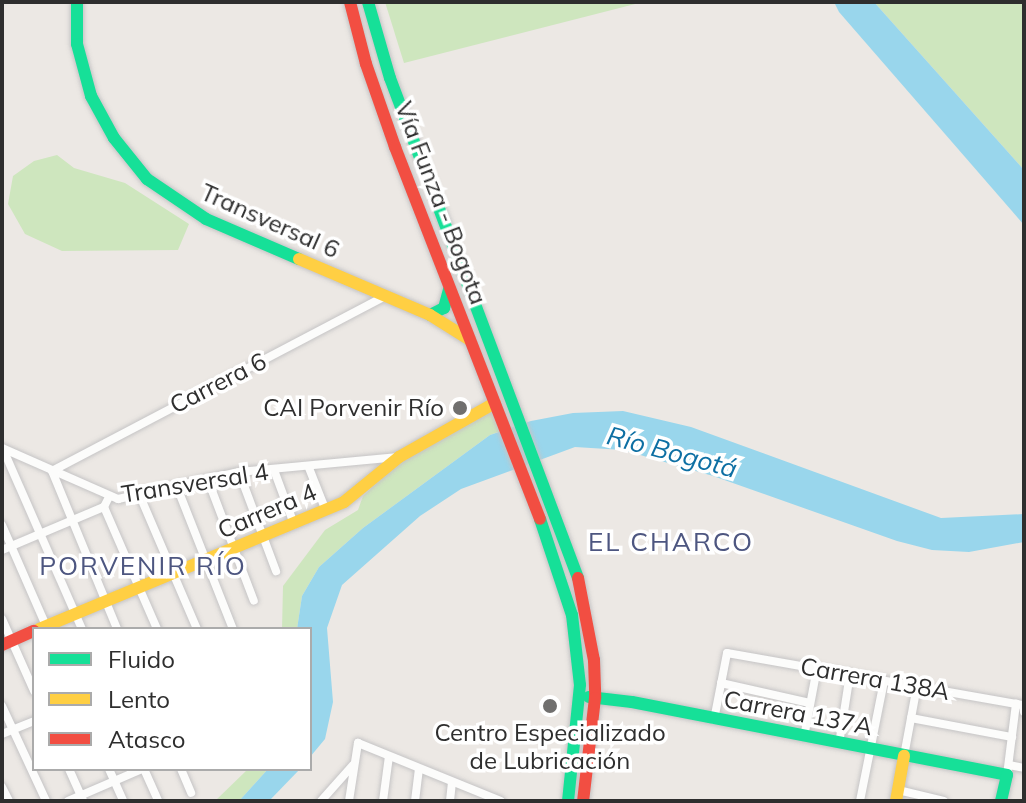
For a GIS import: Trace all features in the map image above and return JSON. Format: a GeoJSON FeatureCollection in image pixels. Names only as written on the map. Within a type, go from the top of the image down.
{"type":"FeatureCollection","features":[{"type":"Feature","properties":{"kind":"main road","name":"Transversal 6"},"geometry":{"type":"LineString","coordinates":[[77,2],[77,44],[87,85],[114,138],[147,179],[206,219],[430,315],[470,340]]}},
{"type":"Feature","properties":{"kind":"main road","name":"Vía Funza - Bogota"},"geometry":{"type":"LineString","coordinates":[[350,2],[382,111],[561,580],[578,643],[580,696],[568,801]]}},
{"type":"Feature","properties":{"kind":"main road"},"geometry":{"type":"LineString","coordinates":[[368,2],[400,105],[577,575],[590,633],[595,698],[583,801]]}},
{"type":"Feature","properties":{"kind":"main road"},"geometry":{"type":"LineString","coordinates":[[382,111],[400,105]]}},
{"type":"Feature","properties":{"kind":"main road"},"geometry":{"type":"LineString","coordinates":[[430,315],[440,312],[447,304],[449,287]]}},
{"type":"Feature","properties":{"kind":"main road","name":"Carrera 4"},"geometry":{"type":"LineString","coordinates":[[46,627],[326,511],[357,494],[399,457],[495,403]]}},
{"type":"Feature","properties":{"kind":"main road"},"geometry":{"type":"LineString","coordinates":[[561,580],[577,575]]}},
{"type":"Feature","properties":{"kind":"main road","name":"Carrera 4"},"geometry":{"type":"LineString","coordinates":[[7,643],[32,633]]}},
{"type":"Feature","properties":{"kind":"main road","name":"Carrera 137A"},"geometry":{"type":"LineString","coordinates":[[580,696],[904,756],[1008,770]]}},
{"type":"Feature","properties":{"kind":"main road"},"geometry":{"type":"LineString","coordinates":[[897,796],[904,756]]}},
{"type":"Feature","properties":{"kind":"main road"},"geometry":{"type":"LineString","coordinates":[[1001,801],[1008,770]]}},
{"type":"Feature","properties":{"kind":"street","name":"Carrera 6"},"geometry":{"type":"LineString","coordinates":[[52,471],[385,296]]}},
{"type":"Feature","properties":{"kind":"street","name":"Transversal 4"},"geometry":{"type":"LineString","coordinates":[[3,448],[109,497],[140,496],[239,472],[309,468],[399,457]]}},
{"type":"Feature","properties":{"kind":"street"},"geometry":{"type":"LineString","coordinates":[[3,448],[81,627]]}},
{"type":"Feature","properties":{"kind":"street"},"geometry":{"type":"LineString","coordinates":[[309,468],[326,511]]}},
{"type":"Feature","properties":{"kind":"street"},"geometry":{"type":"LineString","coordinates":[[274,470],[294,524]]}},
{"type":"Feature","properties":{"kind":"street"},"geometry":{"type":"LineString","coordinates":[[52,471],[116,627]]}},
{"type":"Feature","properties":{"kind":"street"},"geometry":{"type":"LineString","coordinates":[[239,472],[276,571]]}},
{"type":"Feature","properties":{"kind":"street"},"geometry":{"type":"LineString","coordinates":[[208,480],[254,601]]}},
{"type":"Feature","properties":{"kind":"street"},"geometry":{"type":"LineString","coordinates":[[177,487],[232,627]]}},
{"type":"Feature","properties":{"kind":"street"},"geometry":{"type":"LineString","coordinates":[[140,496],[196,627]]}},
{"type":"Feature","properties":{"kind":"street"},"geometry":{"type":"LineString","coordinates":[[2,550],[104,507],[109,497]]}},
{"type":"Feature","properties":{"kind":"street"},"geometry":{"type":"LineString","coordinates":[[104,507],[156,627]]}},
{"type":"Feature","properties":{"kind":"street"},"geometry":{"type":"LineString","coordinates":[[2,525],[41,627]]}},
{"type":"Feature","properties":{"kind":"street"},"geometry":{"type":"LineString","coordinates":[[2,619],[7,643],[32,687]]}},
{"type":"Feature","properties":{"kind":"street","name":"Carrera 138A"},"geometry":{"type":"LineString","coordinates":[[721,683],[727,653],[1020,705]]}},
{"type":"Feature","properties":{"kind":"street"},"geometry":{"type":"LineString","coordinates":[[804,737],[817,668]]}},
{"type":"Feature","properties":{"kind":"street"},"geometry":{"type":"LineString","coordinates":[[839,744],[850,674]]}},
{"type":"Feature","properties":{"kind":"street"},"geometry":{"type":"LineString","coordinates":[[860,801],[884,681]]}},
{"type":"Feature","properties":{"kind":"street"},"geometry":{"type":"LineString","coordinates":[[714,720],[721,683],[810,703]]}},
{"type":"Feature","properties":{"kind":"street"},"geometry":{"type":"LineString","coordinates":[[904,756],[917,686]]}},
{"type":"Feature","properties":{"kind":"street"},"geometry":{"type":"LineString","coordinates":[[1020,705],[1024,712]]}},
{"type":"Feature","properties":{"kind":"street"},"geometry":{"type":"LineString","coordinates":[[1020,705],[1008,770],[1024,768]]}},
{"type":"Feature","properties":{"kind":"street"},"geometry":{"type":"LineString","coordinates":[[2,706],[32,771]]}},
{"type":"Feature","properties":{"kind":"street"},"geometry":{"type":"LineString","coordinates":[[911,718],[1012,737]]}},
{"type":"Feature","properties":{"kind":"street"},"geometry":{"type":"LineString","coordinates":[[2,734],[32,722]]}},
{"type":"Feature","properties":{"kind":"street"},"geometry":{"type":"LineString","coordinates":[[349,801],[357,744],[483,798],[501,801]]}},
{"type":"Feature","properties":{"kind":"street"},"geometry":{"type":"LineString","coordinates":[[383,801],[389,756]]}},
{"type":"Feature","properties":{"kind":"street"},"geometry":{"type":"LineString","coordinates":[[321,801],[353,765]]}},
{"type":"Feature","properties":{"kind":"street"},"geometry":{"type":"LineString","coordinates":[[415,801],[419,769]]}},
{"type":"Feature","properties":{"kind":"street"},"geometry":{"type":"LineString","coordinates":[[32,771],[46,801]]}},
{"type":"Feature","properties":{"kind":"street"},"geometry":{"type":"LineString","coordinates":[[70,771],[82,798]]}},
{"type":"Feature","properties":{"kind":"street"},"geometry":{"type":"LineString","coordinates":[[110,771],[123,801]]}},
{"type":"Feature","properties":{"kind":"street"},"geometry":{"type":"LineString","coordinates":[[68,801],[82,798],[138,771]]}},
{"type":"Feature","properties":{"kind":"street"},"geometry":{"type":"LineString","coordinates":[[144,771],[158,801]]}},
{"type":"Feature","properties":{"kind":"street"},"geometry":{"type":"LineString","coordinates":[[182,771],[191,793]]}},
{"type":"Feature","properties":{"kind":"street"},"geometry":{"type":"LineString","coordinates":[[450,801],[452,783]]}},
{"type":"Feature","properties":{"kind":"street"},"geometry":{"type":"LineString","coordinates":[[2,787],[9,801]]}},
{"type":"Feature","properties":{"kind":"street"},"geometry":{"type":"LineString","coordinates":[[897,796],[944,801]]}},
{"type":"Feature","properties":{"kind":"green space"},"geometry":{"type":"Polygon","coordinates":[[[385,2],[643,2],[404,63],[385,2]]]}},
{"type":"Feature","properties":{"kind":"green space"},"geometry":{"type":"Polygon","coordinates":[[[874,2],[1024,2],[1024,170],[874,2]]]}},
{"type":"Feature","properties":{"kind":"green space"},"geometry":{"type":"Polygon","coordinates":[[[57,155],[74,168],[125,183],[189,224],[178,250],[62,251],[25,234],[8,204],[13,176],[34,161],[57,155]]]}},
{"type":"Feature","properties":{"kind":"green space"},"geometry":{"type":"Polygon","coordinates":[[[492,409],[501,431],[490,435],[363,528],[319,567],[302,596],[297,627],[282,627],[283,586],[325,530],[358,510],[363,496],[403,459],[492,409]]]}},
{"type":"Feature","properties":{"kind":"green space"},"geometry":{"type":"Polygon","coordinates":[[[246,771],[266,771],[239,801],[215,801],[246,771]]]}},
{"type":"Feature","properties":{"kind":"water"},"geometry":{"type":"Polygon","coordinates":[[[834,2],[874,2],[1024,170],[1024,225],[839,12],[834,2]]]}},
{"type":"Feature","properties":{"kind":"water","name":"Río Bogotá"},"geometry":{"type":"Polygon","coordinates":[[[623,411],[691,427],[941,518],[1024,514],[1024,542],[969,552],[932,550],[897,541],[713,476],[623,450],[575,447],[461,489],[420,516],[342,585],[327,628],[333,702],[325,739],[312,755],[312,627],[297,627],[302,596],[319,567],[363,528],[490,435],[531,421],[573,413],[623,411]]]}},
{"type":"Feature","properties":{"kind":"water"},"geometry":{"type":"Polygon","coordinates":[[[266,771],[298,771],[269,801],[239,801],[266,771]]]}},
{"type":"Feature","properties":{"kind":"traffic: fast"},"geometry":{"type":"LineString","coordinates":[[77,2],[77,44],[91,96],[114,138],[147,179],[206,219],[299,259]]}},
{"type":"Feature","properties":{"kind":"traffic: fast"},"geometry":{"type":"LineString","coordinates":[[368,2],[390,78],[578,578]]}},
{"type":"Feature","properties":{"kind":"traffic: fast"},"geometry":{"type":"LineString","coordinates":[[430,315],[444,308],[449,289]]}},
{"type":"Feature","properties":{"kind":"traffic: fast"},"geometry":{"type":"LineString","coordinates":[[540,519],[572,615],[580,685],[568,801]]}},
{"type":"Feature","properties":{"kind":"traffic: fast"},"geometry":{"type":"LineString","coordinates":[[589,697],[632,702],[1007,775],[1001,801]]}},
{"type":"Feature","properties":{"kind":"traffic: slow"},"geometry":{"type":"LineString","coordinates":[[299,259],[430,315],[470,340]]}},
{"type":"Feature","properties":{"kind":"traffic: slow"},"geometry":{"type":"LineString","coordinates":[[44,627],[344,502],[399,457],[495,403]]}},
{"type":"Feature","properties":{"kind":"traffic: slow"},"geometry":{"type":"LineString","coordinates":[[896,801],[904,756]]}},
{"type":"Feature","properties":{"kind":"traffic: jam"},"geometry":{"type":"LineString","coordinates":[[350,2],[366,64],[395,147],[540,519]]}},
{"type":"Feature","properties":{"kind":"traffic: jam"},"geometry":{"type":"LineString","coordinates":[[578,578],[594,660],[595,698],[583,801]]}},
{"type":"Feature","properties":{"kind":"traffic: jam"},"geometry":{"type":"LineString","coordinates":[[2,645],[32,632]]}},
{"type":"Feature","properties":{"kind":"place","name":"CAI Porvenir Río"},"geometry":{"type":"Point","coordinates":[460,408]}},
{"type":"Feature","properties":{"kind":"place","name":"Centro Especializado de Lubricación"},"geometry":{"type":"Point","coordinates":[550,706]}},
{"type":"Feature","properties":{"kind":"district","name":"EL CHARCO"},"geometry":{"type":"Point","coordinates":[671,542]}},
{"type":"Feature","properties":{"kind":"district","name":"PORVENIR RÍO"},"geometry":{"type":"Point","coordinates":[143,566]}}]}
